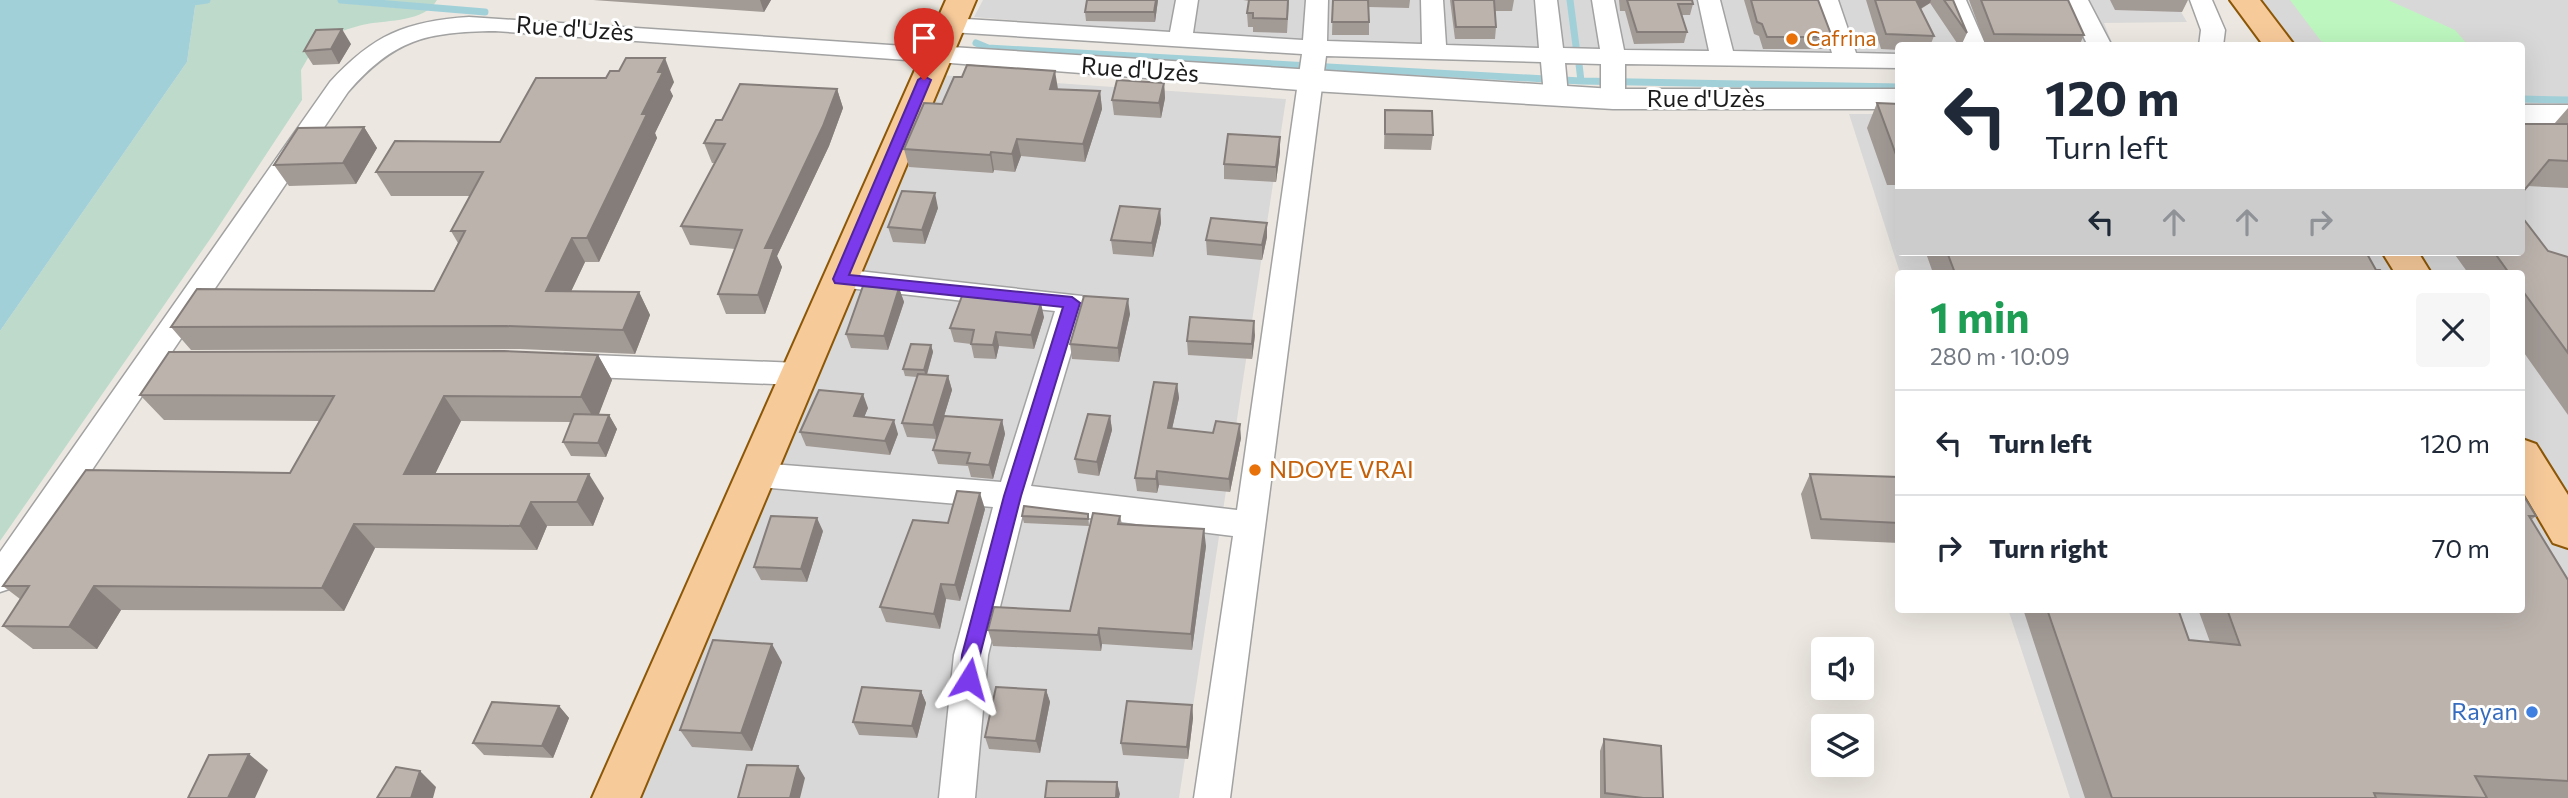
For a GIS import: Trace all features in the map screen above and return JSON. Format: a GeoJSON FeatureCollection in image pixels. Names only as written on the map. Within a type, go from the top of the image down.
{"type":"FeatureCollection","features":[{"type":"Feature","properties":{"kind":"main road"},"geometry":{"type":"LineString","coordinates":[[2244,0],[2261,42]]}},
{"type":"Feature","properties":{"kind":"main road"},"geometry":{"type":"LineString","coordinates":[[2244,0],[2277,42]]}},
{"type":"Feature","properties":{"kind":"main road"},"geometry":{"type":"LineString","coordinates":[[616,798],[758,475],[949,27]]}},
{"type":"Feature","properties":{"kind":"main road"},"geometry":{"type":"LineString","coordinates":[[2525,459],[2568,531]]}},
{"type":"Feature","properties":{"kind":"street"},"geometry":{"type":"LineString","coordinates":[[1181,38],[1187,0]]}},
{"type":"Feature","properties":{"kind":"street"},"geometry":{"type":"LineString","coordinates":[[1212,798],[1313,82],[1317,0]]}},
{"type":"Feature","properties":{"kind":"street"},"geometry":{"type":"LineString","coordinates":[[1432,0],[1434,50]]}},
{"type":"Feature","properties":{"kind":"street"},"geometry":{"type":"LineString","coordinates":[[1546,0],[1556,95]]}},
{"type":"Feature","properties":{"kind":"street"},"geometry":{"type":"LineString","coordinates":[[1603,0],[1613,57],[1613,99]]}},
{"type":"Feature","properties":{"kind":"street"},"geometry":{"type":"LineString","coordinates":[[1709,0],[1723,57]]}},
{"type":"Feature","properties":{"kind":"street"},"geometry":{"type":"LineString","coordinates":[[1827,0],[1846,60]]}},
{"type":"Feature","properties":{"kind":"street"},"geometry":{"type":"LineString","coordinates":[[1955,0],[1971,42]]}},
{"type":"Feature","properties":{"kind":"street"},"geometry":{"type":"LineString","coordinates":[[2077,0],[2098,42]]}},
{"type":"Feature","properties":{"kind":"street"},"geometry":{"type":"LineString","coordinates":[[2201,0],[2213,30],[2212,42]]}},
{"type":"Feature","properties":{"kind":"street","name":"Rue d'Uzès"},"geometry":{"type":"LineString","coordinates":[[0,578],[339,87],[363,58],[385,42],[425,28],[550,19],[949,27],[1313,82],[1613,99],[1895,99]]}},
{"type":"Feature","properties":{"kind":"street"},"geometry":{"type":"LineString","coordinates":[[949,27],[1181,38],[1315,48],[1613,57],[1895,61]]}},
{"type":"Feature","properties":{"kind":"street"},"geometry":{"type":"LineString","coordinates":[[2525,115],[2568,115]]}},
{"type":"Feature","properties":{"kind":"street"},"geometry":{"type":"LineString","coordinates":[[840,279],[1072,303],[1012,496],[971,655],[957,798]]}},
{"type":"Feature","properties":{"kind":"street"},"geometry":{"type":"LineString","coordinates":[[534,363],[799,374]]}},
{"type":"Feature","properties":{"kind":"street"},"geometry":{"type":"LineString","coordinates":[[758,475],[1012,496],[1252,525]]}},
{"type":"Feature","properties":{"kind":"shaded area"},"geometry":{"type":"Polygon","coordinates":[[[983,0],[2174,0],[2187,22],[2104,23],[2112,42],[1895,42],[1895,61],[1277,42],[974,17],[983,0]]]}},
{"type":"Feature","properties":{"kind":"shaded area"},"geometry":{"type":"Polygon","coordinates":[[[2246,0],[2568,0],[2568,798],[2070,798],[2009,613],[2525,613],[2525,270],[1899,270],[1849,114],[1895,114],[1895,256],[2525,256],[2525,42],[2271,42],[2246,0]]]}},
{"type":"Feature","properties":{"kind":"shaded area"},"geometry":{"type":"Polygon","coordinates":[[[939,75],[1286,99],[1179,798],[628,798],[939,75]]]}},
{"type":"Feature","properties":{"kind":"green space"},"geometry":{"type":"Polygon","coordinates":[[[196,0],[437,0],[431,7],[415,16],[361,25],[319,39],[301,70],[302,100],[215,232],[0,541],[0,331],[187,62],[196,0]]]}},
{"type":"Feature","properties":{"kind":"green space"},"geometry":{"type":"Polygon","coordinates":[[[2290,0],[2388,0],[2455,30],[2465,42],[2324,42],[2290,0]]]}},
{"type":"Feature","properties":{"kind":"water"},"geometry":{"type":"Polygon","coordinates":[[[0,0],[196,0],[187,62],[0,331],[0,0]]]}},
{"type":"Feature","properties":{"kind":"building"},"geometry":{"type":"Polygon","coordinates":[[[1087,0],[1156,0],[1154,12],[1085,12],[1087,0]]]}},
{"type":"Feature","properties":{"kind":"building"},"geometry":{"type":"Polygon","coordinates":[[[1249,0],[1288,0],[1287,19],[1253,18],[1253,13],[1247,13],[1249,0]]]}},
{"type":"Feature","properties":{"kind":"building"},"geometry":{"type":"Polygon","coordinates":[[[1333,0],[1368,0],[1369,22],[1332,22],[1333,0]]]}},
{"type":"Feature","properties":{"kind":"building"},"geometry":{"type":"Polygon","coordinates":[[[1453,0],[1494,0],[1496,27],[1456,27],[1453,0]]]}},
{"type":"Feature","properties":{"kind":"building"},"geometry":{"type":"Polygon","coordinates":[[[1627,0],[1692,0],[1693,4],[1678,4],[1687,32],[1637,32],[1627,0]]]}},
{"type":"Feature","properties":{"kind":"building"},"geometry":{"type":"Polygon","coordinates":[[[1751,0],[1818,0],[1832,37],[1767,37],[1762,24],[1757,22],[1751,0]]]}},
{"type":"Feature","properties":{"kind":"building"},"geometry":{"type":"Polygon","coordinates":[[[1875,0],[1916,0],[1934,36],[1886,34],[1875,0]]]}},
{"type":"Feature","properties":{"kind":"building"},"geometry":{"type":"Polygon","coordinates":[[[1944,0],[1953,0],[1967,33],[1944,0]]]}},
{"type":"Feature","properties":{"kind":"building"},"geometry":{"type":"Polygon","coordinates":[[[1981,0],[2068,0],[2084,35],[1994,34],[1981,0]]]}},
{"type":"Feature","properties":{"kind":"building"},"geometry":{"type":"Polygon","coordinates":[[[342,29],[331,49],[304,51],[316,30],[342,29]]]}},
{"type":"Feature","properties":{"kind":"building"},"geometry":{"type":"Polygon","coordinates":[[[626,58],[665,58],[658,72],[663,72],[642,114],[647,114],[587,238],[572,238],[546,291],[639,292],[623,330],[506,326],[171,327],[197,289],[434,291],[465,231],[451,231],[483,172],[376,172],[395,141],[500,142],[536,78],[606,78],[610,71],[619,71],[626,58]]]}},
{"type":"Feature","properties":{"kind":"building"},"geometry":{"type":"Polygon","coordinates":[[[967,65],[1055,71],[1050,89],[1100,91],[1083,144],[1017,139],[1012,154],[991,152],[990,155],[904,149],[924,103],[942,104],[954,77],[962,77],[967,65]]]}},
{"type":"Feature","properties":{"kind":"building"},"geometry":{"type":"Polygon","coordinates":[[[1117,80],[1164,83],[1159,103],[1112,100],[1117,80]]]}},
{"type":"Feature","properties":{"kind":"building"},"geometry":{"type":"Polygon","coordinates":[[[740,84],[837,89],[823,126],[765,248],[774,248],[758,295],[718,294],[742,230],[681,226],[725,144],[704,143],[716,120],[722,120],[740,84]]]}},
{"type":"Feature","properties":{"kind":"building"},"geometry":{"type":"Polygon","coordinates":[[[1877,103],[1895,104],[1895,152],[1877,103]]]}},
{"type":"Feature","properties":{"kind":"building"},"geometry":{"type":"Polygon","coordinates":[[[1385,110],[1432,111],[1433,135],[1385,134],[1385,110]]]}},
{"type":"Feature","properties":{"kind":"building"},"geometry":{"type":"Polygon","coordinates":[[[2525,124],[2568,124],[2568,161],[2549,160],[2525,189],[2525,124]]]}},
{"type":"Feature","properties":{"kind":"building"},"geometry":{"type":"Polygon","coordinates":[[[364,127],[343,163],[274,165],[298,128],[364,127]]]}},
{"type":"Feature","properties":{"kind":"building"},"geometry":{"type":"Polygon","coordinates":[[[1228,134],[1280,137],[1276,167],[1224,164],[1228,134]]]}},
{"type":"Feature","properties":{"kind":"building"},"geometry":{"type":"Polygon","coordinates":[[[902,191],[935,193],[922,230],[888,227],[902,191]]]}},
{"type":"Feature","properties":{"kind":"building"},"geometry":{"type":"Polygon","coordinates":[[[1120,206],[1160,209],[1152,243],[1111,240],[1120,206]]]}},
{"type":"Feature","properties":{"kind":"building"},"geometry":{"type":"Polygon","coordinates":[[[1211,218],[1267,223],[1262,245],[1206,240],[1211,218]]]}},
{"type":"Feature","properties":{"kind":"building"},"geometry":{"type":"Polygon","coordinates":[[[2525,221],[2548,251],[2568,257],[2568,353],[2525,294],[2525,270],[2507,270],[2497,256],[2525,256],[2525,221]]]}},
{"type":"Feature","properties":{"kind":"building"},"geometry":{"type":"Polygon","coordinates":[[[1949,256],[2368,256],[2376,270],[1954,270],[1949,256]]]}},
{"type":"Feature","properties":{"kind":"building"},"geometry":{"type":"Polygon","coordinates":[[[863,286],[899,288],[884,336],[846,334],[863,286]]]}},
{"type":"Feature","properties":{"kind":"building"},"geometry":{"type":"Polygon","coordinates":[[[962,296],[1041,303],[1031,335],[996,332],[993,345],[971,344],[974,330],[950,328],[962,296]]]}},
{"type":"Feature","properties":{"kind":"building"},"geometry":{"type":"Polygon","coordinates":[[[1084,296],[1128,299],[1118,348],[1070,344],[1084,296]]]}},
{"type":"Feature","properties":{"kind":"building"},"geometry":{"type":"Polygon","coordinates":[[[1190,317],[1254,321],[1252,344],[1187,341],[1190,317]]]}},
{"type":"Feature","properties":{"kind":"building"},"geometry":{"type":"Polygon","coordinates":[[[911,344],[931,345],[924,370],[903,369],[911,344]]]}},
{"type":"Feature","properties":{"kind":"building"},"geometry":{"type":"Polygon","coordinates":[[[504,351],[598,355],[581,397],[444,396],[404,474],[589,474],[577,502],[531,502],[520,526],[354,524],[322,588],[94,586],[69,627],[3,626],[29,586],[3,586],[86,470],[290,473],[334,396],[140,395],[169,352],[504,351]]]}},
{"type":"Feature","properties":{"kind":"building"},"geometry":{"type":"Polygon","coordinates":[[[918,374],[948,376],[933,425],[902,423],[918,374]]]}},
{"type":"Feature","properties":{"kind":"building"},"geometry":{"type":"Polygon","coordinates":[[[1154,382],[1177,384],[1168,428],[1213,433],[1216,421],[1240,424],[1229,479],[1157,471],[1156,479],[1135,478],[1154,382]]]}},
{"type":"Feature","properties":{"kind":"building"},"geometry":{"type":"Polygon","coordinates":[[[819,390],[863,394],[854,416],[894,420],[885,441],[800,432],[819,390]]]}},
{"type":"Feature","properties":{"kind":"building"},"geometry":{"type":"Polygon","coordinates":[[[574,414],[609,415],[598,443],[563,442],[574,414]]]}},
{"type":"Feature","properties":{"kind":"building"},"geometry":{"type":"Polygon","coordinates":[[[1088,414],[1110,416],[1097,462],[1075,459],[1088,414]]]}},
{"type":"Feature","properties":{"kind":"building"},"geometry":{"type":"Polygon","coordinates":[[[944,416],[1002,420],[989,465],[967,463],[970,453],[933,450],[944,416]]]}},
{"type":"Feature","properties":{"kind":"building"},"geometry":{"type":"Polygon","coordinates":[[[1810,474],[1895,477],[1895,523],[1821,519],[1810,474]]]}},
{"type":"Feature","properties":{"kind":"building"},"geometry":{"type":"Polygon","coordinates":[[[957,491],[980,493],[955,585],[941,584],[934,614],[880,607],[913,520],[948,523],[957,491]]]}},
{"type":"Feature","properties":{"kind":"building"},"geometry":{"type":"Polygon","coordinates":[[[2525,498],[2536,516],[2529,516],[2568,580],[2568,781],[2475,776],[2487,798],[2374,793],[2376,798],[2112,798],[2048,613],[2179,613],[2189,640],[2240,645],[2228,613],[2525,613],[2525,498]]]}},
{"type":"Feature","properties":{"kind":"building"},"geometry":{"type":"Polygon","coordinates":[[[1024,506],[1088,514],[1088,519],[1022,516],[1024,506]]]}},
{"type":"Feature","properties":{"kind":"building"},"geometry":{"type":"Polygon","coordinates":[[[1093,513],[1120,516],[1118,524],[1204,529],[1191,634],[1099,628],[1098,635],[988,630],[994,607],[1070,611],[1093,513]]]}},
{"type":"Feature","properties":{"kind":"building"},"geometry":{"type":"Polygon","coordinates":[[[771,516],[817,518],[801,569],[754,567],[771,516]]]}},
{"type":"Feature","properties":{"kind":"building"},"geometry":{"type":"Polygon","coordinates":[[[713,640],[772,644],[741,733],[680,730],[713,640]]]}},
{"type":"Feature","properties":{"kind":"building"},"geometry":{"type":"Polygon","coordinates":[[[862,687],[921,691],[912,726],[853,722],[862,687]]]}},
{"type":"Feature","properties":{"kind":"building"},"geometry":{"type":"Polygon","coordinates":[[[996,687],[1046,690],[1036,741],[985,737],[996,687]]]}},
{"type":"Feature","properties":{"kind":"building"},"geometry":{"type":"Polygon","coordinates":[[[1127,701],[1192,705],[1187,747],[1121,743],[1127,701]]]}},
{"type":"Feature","properties":{"kind":"building"},"geometry":{"type":"Polygon","coordinates":[[[492,702],[559,706],[542,746],[473,743],[492,702]]]}},
{"type":"Feature","properties":{"kind":"building"},"geometry":{"type":"Polygon","coordinates":[[[1604,739],[1661,746],[1663,798],[1605,793],[1604,739]]]}},
{"type":"Feature","properties":{"kind":"building"},"geometry":{"type":"Polygon","coordinates":[[[249,754],[228,798],[188,798],[209,755],[249,754]]]}},
{"type":"Feature","properties":{"kind":"building"},"geometry":{"type":"Polygon","coordinates":[[[747,765],[798,766],[790,798],[738,798],[747,765]]]}},
{"type":"Feature","properties":{"kind":"building"},"geometry":{"type":"Polygon","coordinates":[[[396,767],[420,771],[411,798],[377,798],[396,767]]]}},
{"type":"Feature","properties":{"kind":"building"},"geometry":{"type":"Polygon","coordinates":[[[1047,781],[1117,782],[1116,798],[1045,798],[1047,781]]]}},
{"type":"Feature","properties":{"kind":"waterway"},"geometry":{"type":"LineString","coordinates":[[186,3],[207,0]]}},
{"type":"Feature","properties":{"kind":"waterway"},"geometry":{"type":"LineString","coordinates":[[341,0],[485,12]]}},
{"type":"Feature","properties":{"kind":"waterway"},"geometry":{"type":"LineString","coordinates":[[1570,0],[1576,46]]}},
{"type":"Feature","properties":{"kind":"waterway"},"geometry":{"type":"LineString","coordinates":[[976,43],[988,48],[1581,81]]}},
{"type":"Feature","properties":{"kind":"waterway"},"geometry":{"type":"LineString","coordinates":[[1579,64],[1581,81]]}},
{"type":"Feature","properties":{"kind":"waterway"},"geometry":{"type":"LineString","coordinates":[[1581,81],[1895,87]]}},
{"type":"Feature","properties":{"kind":"waterway"},"geometry":{"type":"LineString","coordinates":[[2525,99],[2568,100]]}},
{"type":"Feature","properties":{"kind":"place","name":"Cafrina"},"geometry":{"type":"Point","coordinates":[1792,39]}},
{"type":"Feature","properties":{"kind":"place","name":"NDOYE VRAI"},"geometry":{"type":"Point","coordinates":[1255,470]}},
{"type":"Feature","properties":{"kind":"place","name":"Rayan"},"geometry":{"type":"Point","coordinates":[2532,712]}},
{"type":"Feature","properties":{"kind":"route"},"geometry":{"type":"LineString","coordinates":[[924,80],[840,279],[1072,303],[1012,496],[971,655],[969,679]]}}]}
